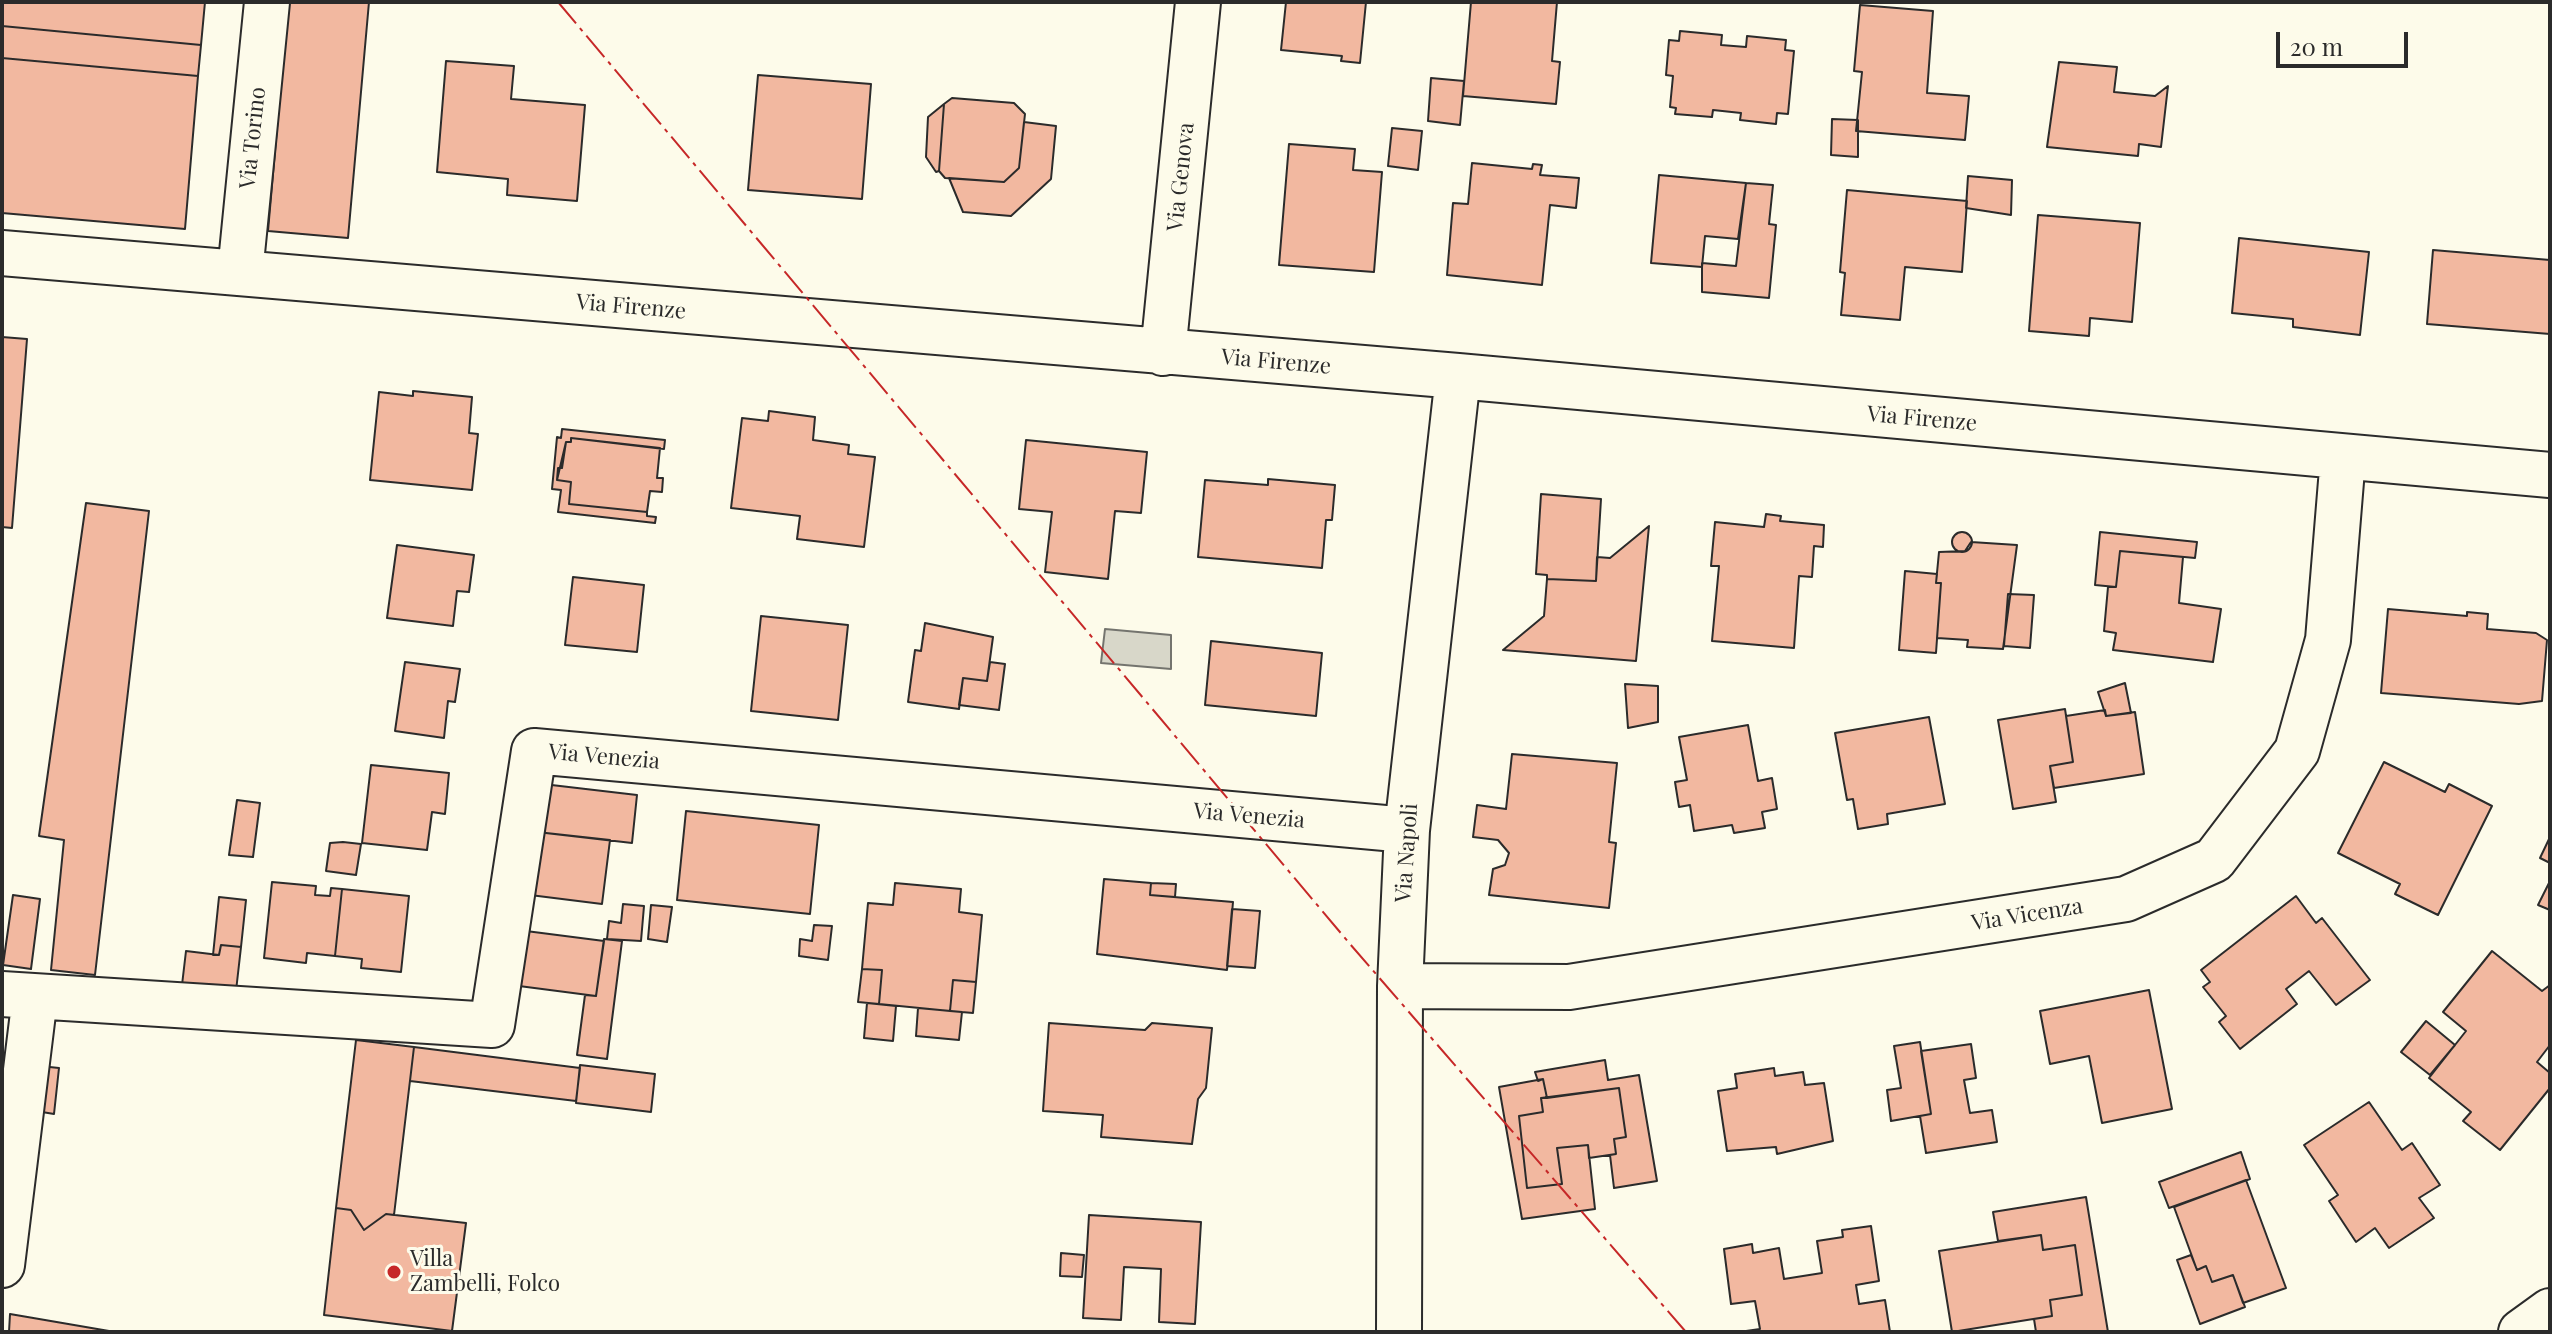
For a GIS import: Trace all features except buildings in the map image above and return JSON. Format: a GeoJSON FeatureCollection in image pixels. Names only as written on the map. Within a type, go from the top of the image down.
{"type":"FeatureCollection","features":[{"type":"Feature","properties":{"kind":"street","name":"Via Torino"},"geometry":{"type":"LineString","coordinates":[[240,273],[267,2]]}},
{"type":"Feature","properties":{"kind":"street","name":"Via Genova"},"geometry":{"type":"LineString","coordinates":[[1163,353],[1198,2]]}},
{"type":"Feature","properties":{"kind":"street","name":"Via Firenze"},"geometry":{"type":"LineString","coordinates":[[2,253],[1458,376],[2550,475]]}},
{"type":"Feature","properties":{"kind":"street","name":"Via Napoli"},"geometry":{"type":"LineString","coordinates":[[1399,1332],[1400,986],[1407,830],[1458,376]]}},
{"type":"Feature","properties":{"kind":"street","name":"Via Vicenza"},"geometry":{"type":"LineString","coordinates":[[1400,986],[1569,987],[2126,899],[2214,860],[2297,751],[2328,640],[2343,457]]}},
{"type":"Feature","properties":{"kind":"street","name":"Via Venezia"},"geometry":{"type":"LineString","coordinates":[[2,1265],[18,996],[492,1025],[534,751],[1407,830]]}},
{"type":"Feature","properties":{"kind":"street"},"geometry":{"type":"LineString","coordinates":[[2521,1332],[2550,1311]]}},
{"type":"Feature","properties":{"kind":"shaded area"},"geometry":{"type":"Polygon","coordinates":[[[1105,629],[1171,635],[1171,669],[1101,663],[1105,629]]]}},
{"type":"Feature","properties":{"kind":"power"},"geometry":{"type":"LineString","coordinates":[[558,2],[1350,944],[1686,1332]]}},
{"type":"Feature","properties":{"kind":"place","name":"Villa Zambelli, Folco"},"geometry":{"type":"Point","coordinates":[394,1272]}}]}
